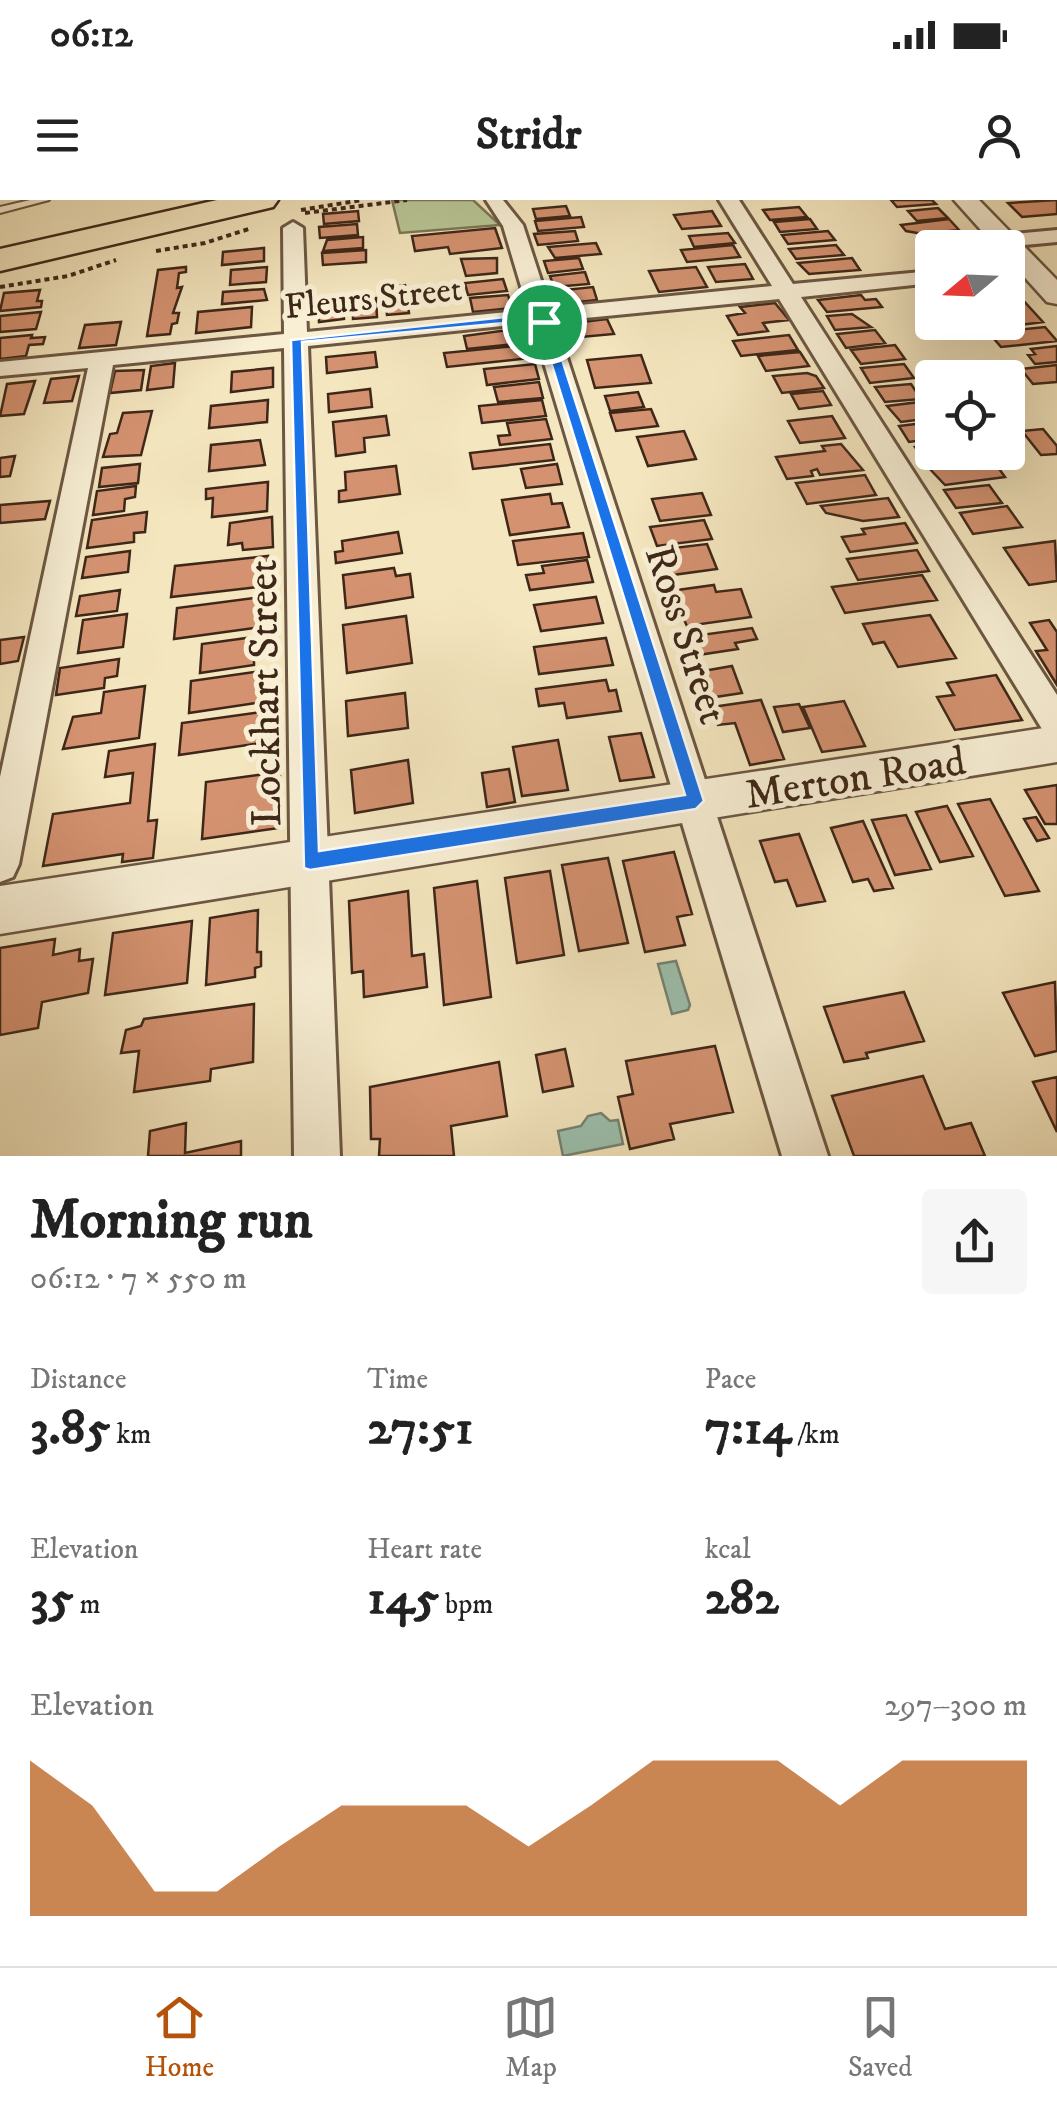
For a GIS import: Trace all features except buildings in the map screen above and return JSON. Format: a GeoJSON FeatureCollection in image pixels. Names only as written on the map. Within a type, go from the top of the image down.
{"type":"FeatureCollection","features":[{"type":"Feature","properties":{"kind":"highway"},"geometry":{"type":"LineString","coordinates":[[0,238],[137,200]]}},
{"type":"Feature","properties":{"kind":"highway"},"geometry":{"type":"LineString","coordinates":[[0,260],[219,208],[276,218]]}},
{"type":"Feature","properties":{"kind":"street"},"geometry":{"type":"LineString","coordinates":[[729,200],[1057,724]]}},
{"type":"Feature","properties":{"kind":"street"},"geometry":{"type":"LineString","coordinates":[[966,200],[994,230]]}},
{"type":"Feature","properties":{"kind":"street","name":"Ross Street"},"geometry":{"type":"LineString","coordinates":[[494,202],[512,220],[805,1156]]}},
{"type":"Feature","properties":{"kind":"street","name":"Lockhart Street"},"geometry":{"type":"LineString","coordinates":[[276,218],[296,340],[317,1156]]}},
{"type":"Feature","properties":{"kind":"street"},"geometry":{"type":"LineString","coordinates":[[1025,239],[1057,236]]}},
{"type":"Feature","properties":{"kind":"street"},"geometry":{"type":"LineString","coordinates":[[1025,273],[1057,296]]}},
{"type":"Feature","properties":{"kind":"street","name":"Fleurs Street"},"geometry":{"type":"LineString","coordinates":[[0,369],[915,279]]}},
{"type":"Feature","properties":{"kind":"street"},"geometry":{"type":"LineString","coordinates":[[0,864],[102,359]]}},
{"type":"Feature","properties":{"kind":"street","name":"Merton Road"},"geometry":{"type":"LineString","coordinates":[[0,910],[1057,744]]}},
{"type":"Feature","properties":{"kind":"lane"},"geometry":{"type":"LineString","coordinates":[[0,210],[44,200]]}},
{"type":"Feature","properties":{"kind":"path"},"geometry":{"type":"LineString","coordinates":[[155,251],[206,243],[276,218],[406,200]]}},
{"type":"Feature","properties":{"kind":"path"},"geometry":{"type":"LineString","coordinates":[[0,287],[68,276],[127,257]]}},
{"type":"Feature","properties":{"kind":"shaded area"},"geometry":{"type":"Polygon","coordinates":[[[392,200],[473,200],[500,225],[400,233],[392,200]]]}},
{"type":"Feature","properties":{"kind":"shaded area"},"geometry":{"type":"Polygon","coordinates":[[[676,961],[690,1005],[688,1010],[672,1014],[658,964],[676,961]]]}},
{"type":"Feature","properties":{"kind":"shaded area"},"geometry":{"type":"Polygon","coordinates":[[[601,1113],[610,1121],[618,1120],[623,1144],[563,1156],[558,1131],[581,1126],[588,1116],[601,1113]]]}},
{"type":"Feature","properties":{"kind":"route"},"geometry":{"type":"LineString","coordinates":[[542,316],[544,322],[696,801],[310,862],[296,340],[542,316]]}}]}
